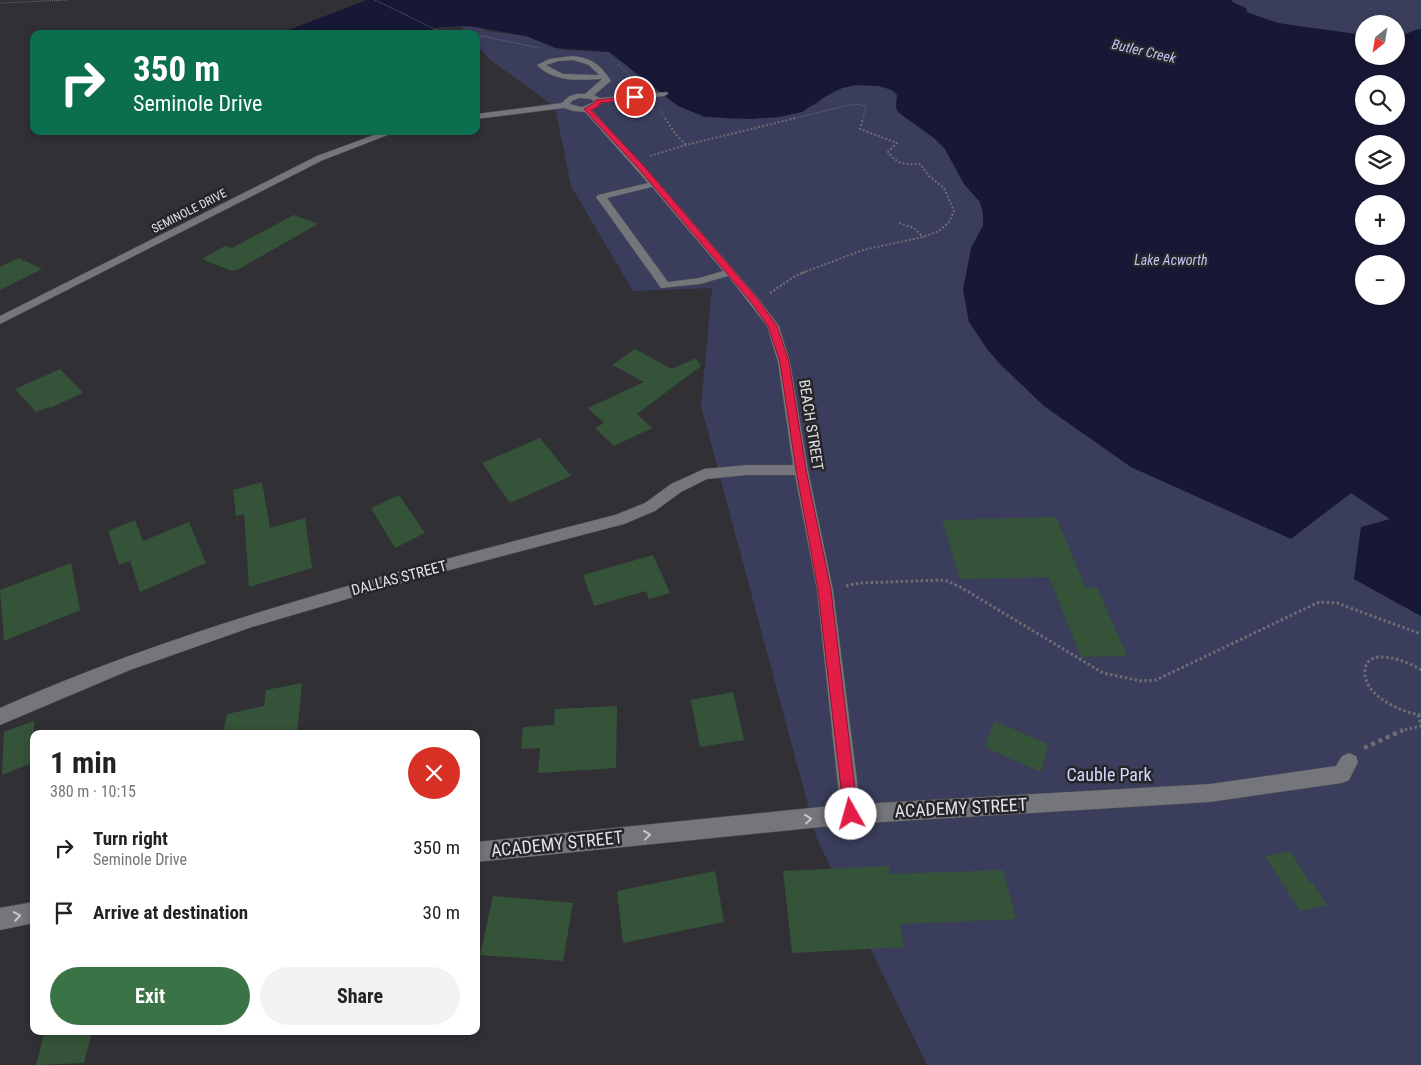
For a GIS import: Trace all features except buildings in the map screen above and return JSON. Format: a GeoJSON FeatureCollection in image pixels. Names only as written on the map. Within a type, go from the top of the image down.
{"type":"FeatureCollection","features":[{"type":"Feature","properties":{"kind":"street"},"geometry":{"type":"LineString","coordinates":[[591,102],[607,81],[604,76],[593,63],[581,59],[548,61],[541,65],[546,70],[557,75],[604,76]]}},
{"type":"Feature","properties":{"kind":"street"},"geometry":{"type":"LineString","coordinates":[[480,116],[565,104],[570,108],[591,102],[664,94]]}},
{"type":"Feature","properties":{"kind":"street"},"geometry":{"type":"LineString","coordinates":[[565,104],[566,100],[573,97],[591,102]]}},
{"type":"Feature","properties":{"kind":"street","name":"BEACH STREET"},"geometry":{"type":"LineString","coordinates":[[591,102],[636,161],[754,300],[773,326],[784,362],[801,470],[824,590],[851,814]]}},
{"type":"Feature","properties":{"kind":"street","name":"SEMINOLE DRIVE"},"geometry":{"type":"LineString","coordinates":[[0,321],[320,158],[382,135]]}},
{"type":"Feature","properties":{"kind":"street"},"geometry":{"type":"LineString","coordinates":[[655,184],[600,197],[665,286],[700,280],[730,272]]}},
{"type":"Feature","properties":{"kind":"street","name":"DALLAS STREET"},"geometry":{"type":"LineString","coordinates":[[0,717],[59,690],[201,637],[373,585],[620,520],[650,507],[676,488],[704,474],[747,470],[801,470]]}},
{"type":"Feature","properties":{"kind":"street","name":"ACADEMY STREET"},"geometry":{"type":"LineString","coordinates":[[480,852],[851,814],[1210,793],[1342,774],[1349,762]]}},
{"type":"Feature","properties":{"kind":"street"},"geometry":{"type":"LineString","coordinates":[[0,919],[30,913]]}},
{"type":"Feature","properties":{"kind":"path"},"geometry":{"type":"LineString","coordinates":[[0,4],[68,0]]}},
{"type":"Feature","properties":{"kind":"path"},"geometry":{"type":"LineString","coordinates":[[375,0],[437,30]]}},
{"type":"Feature","properties":{"kind":"path"},"geometry":{"type":"LineString","coordinates":[[636,161],[686,145],[860,104],[866,106],[860,129],[897,142],[888,152],[890,157],[908,165],[920,164],[929,176],[944,188],[954,211],[948,222],[939,231],[923,237],[862,250],[827,263],[795,276],[773,292],[754,300]]}},
{"type":"Feature","properties":{"kind":"path"},"geometry":{"type":"LineString","coordinates":[[899,223],[914,228],[923,237]]}},
{"type":"Feature","properties":{"kind":"path"},"geometry":{"type":"LineString","coordinates":[[824,590],[859,583],[945,580],[962,588],[1104,673],[1141,681],[1156,680],[1319,602],[1337,603],[1421,634]]}},
{"type":"Feature","properties":{"kind":"path"},"geometry":{"type":"LineString","coordinates":[[1349,762],[1356,751],[1394,733],[1421,725],[1419,715],[1403,712],[1387,703],[1375,693],[1367,681],[1365,671],[1368,662],[1376,658],[1389,657],[1403,660],[1421,670]]}},
{"type":"Feature","properties":{"kind":"green space"},"geometry":{"type":"Polygon","coordinates":[[[1231,0],[1421,0],[1421,29],[1405,34],[1405,15],[1355,15],[1355,34],[1304,28],[1275,22],[1247,12],[1246,8],[1231,0]]]}},
{"type":"Feature","properties":{"kind":"green space","name":"Cauble Park"},"geometry":{"type":"Polygon","coordinates":[[[460,26],[479,27],[487,31],[526,36],[565,50],[610,52],[678,106],[729,119],[779,117],[815,105],[826,96],[842,88],[856,85],[879,86],[892,90],[897,95],[896,107],[898,112],[934,138],[945,149],[964,184],[980,202],[983,213],[983,226],[971,248],[1026,388],[1044,406],[1131,467],[1291,538],[1351,493],[1390,519],[1354,579],[1421,616],[1421,1065],[927,1065],[817,839],[701,406],[712,288],[633,291],[571,186],[555,107],[489,59],[480,49],[480,30],[464,30],[460,26]]]}},
{"type":"Feature","properties":{"kind":"water","name":"Lake Acworth"},"geometry":{"type":"Polygon","coordinates":[[[367,0],[1231,0],[1246,8],[1247,12],[1277,23],[1355,34],[1355,65],[1405,65],[1405,34],[1421,29],[1421,616],[1354,579],[1361,527],[1390,519],[1351,493],[1291,539],[1131,467],[1044,406],[1001,365],[987,349],[969,322],[963,290],[971,248],[983,226],[983,213],[980,202],[964,184],[945,149],[934,138],[898,112],[896,107],[897,95],[892,90],[879,86],[856,85],[842,88],[802,112],[779,117],[752,119],[705,117],[678,106],[609,52],[556,48],[526,36],[469,26],[441,27],[430,30],[288,30],[367,0]]]}},
{"type":"Feature","properties":{"kind":"route"},"geometry":{"type":"LineString","coordinates":[[635,97],[598,101],[596,106],[587,109],[640,167],[754,300],[773,326],[784,362],[801,470],[824,590],[851,814]]}},
{"type":"Feature","properties":{"kind":"water label","name":"Butler Creek"},"geometry":{"type":"Point","coordinates":[1144,51]}}]}
